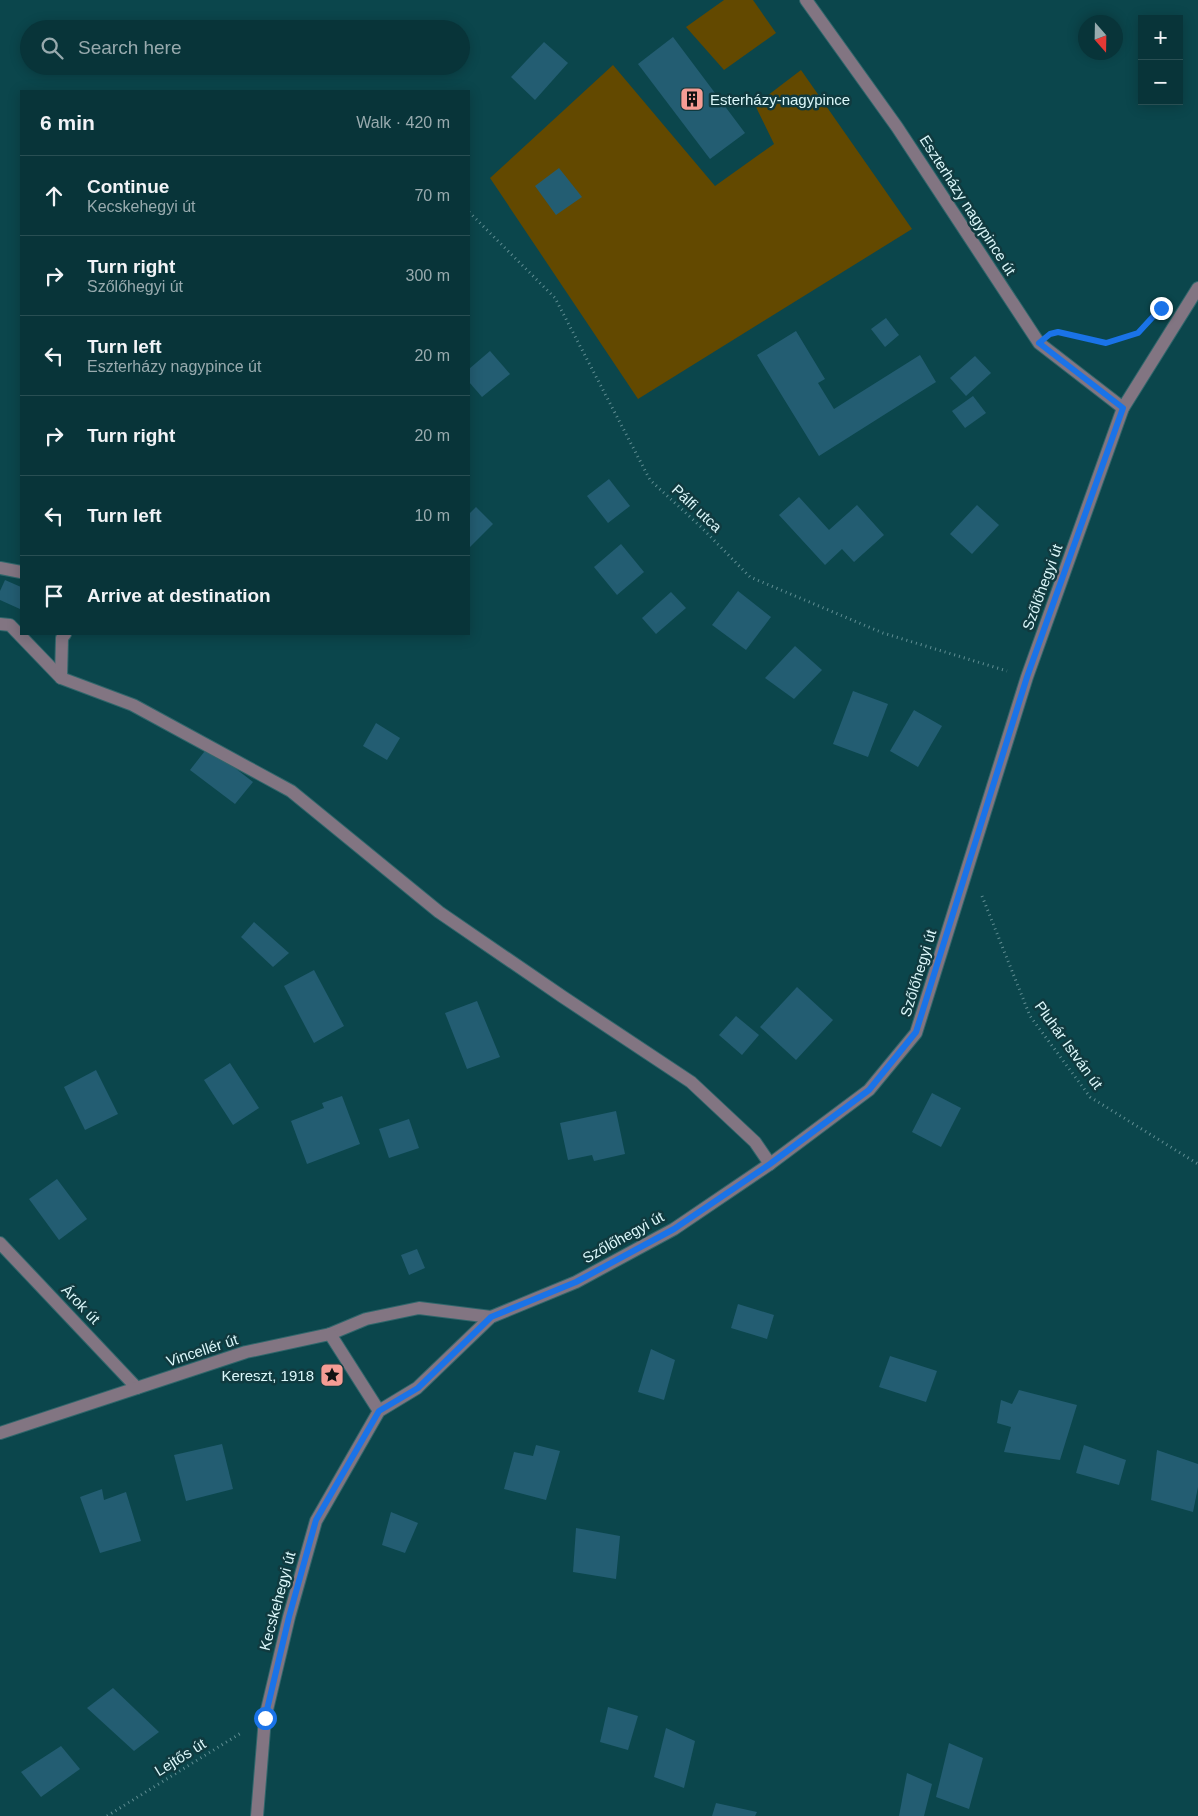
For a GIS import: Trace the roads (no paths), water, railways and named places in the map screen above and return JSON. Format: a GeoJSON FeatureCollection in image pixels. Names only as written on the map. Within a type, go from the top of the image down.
{"type":"FeatureCollection","features":[{"type":"Feature","properties":{"kind":"street","name":"Eszterházy nagypince út"},"geometry":{"type":"LineString","coordinates":[[806,0],[897,127],[1039,343],[1123,408]]}},
{"type":"Feature","properties":{"kind":"street","name":"Szőlőhegyi út"},"geometry":{"type":"LineString","coordinates":[[379,1411],[418,1388],[491,1317],[576,1282],[674,1229],[770,1164],[869,1090],[916,1032],[1027,677],[1123,408],[1198,288]]}},
{"type":"Feature","properties":{"kind":"street"},"geometry":{"type":"LineString","coordinates":[[0,568],[20,572]]}},
{"type":"Feature","properties":{"kind":"street"},"geometry":{"type":"LineString","coordinates":[[0,624],[10,626],[61,678],[133,705],[291,790],[439,912],[691,1082],[755,1142],[770,1164]]}},
{"type":"Feature","properties":{"kind":"street"},"geometry":{"type":"LineString","coordinates":[[61,678],[62,638],[64,635]]}},
{"type":"Feature","properties":{"kind":"street","name":"Árok út"},"geometry":{"type":"LineString","coordinates":[[0,1243],[138,1388]]}},
{"type":"Feature","properties":{"kind":"street","name":"Vincellér út"},"geometry":{"type":"LineString","coordinates":[[0,1433],[246,1352],[330,1334],[366,1318],[419,1308],[491,1317]]}},
{"type":"Feature","properties":{"kind":"street"},"geometry":{"type":"LineString","coordinates":[[330,1334],[379,1411]]}},
{"type":"Feature","properties":{"kind":"street","name":"Kecskehegyi út"},"geometry":{"type":"LineString","coordinates":[[257,1816],[265,1718],[289,1617],[316,1520],[379,1411]]}},
{"type":"Feature","properties":{"kind":"place","name":"Esterházy-nagypince"},"geometry":{"type":"Point","coordinates":[692,99]}},
{"type":"Feature","properties":{"kind":"place","name":"Kereszt, 1918"},"geometry":{"type":"Point","coordinates":[332,1375]}}]}
